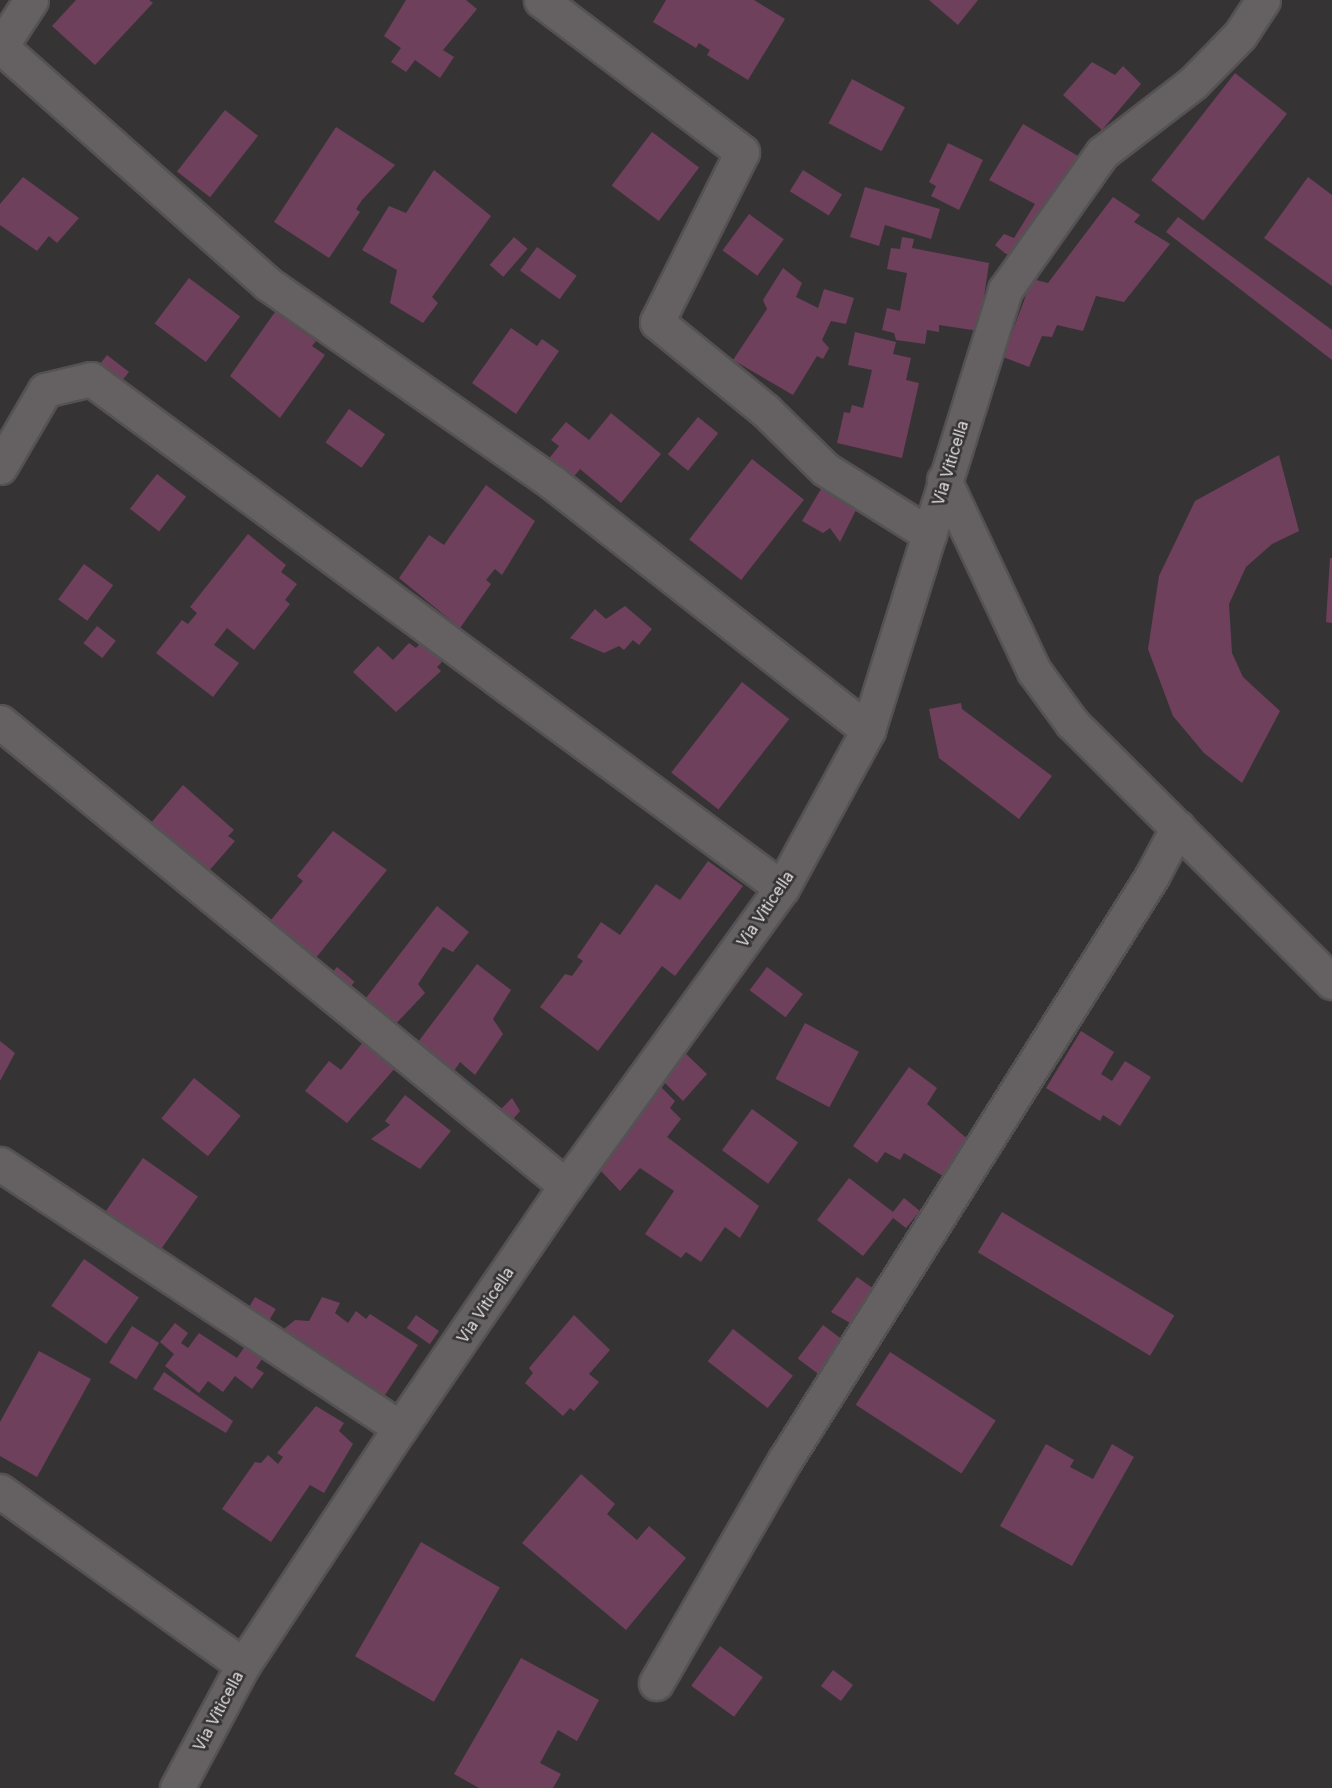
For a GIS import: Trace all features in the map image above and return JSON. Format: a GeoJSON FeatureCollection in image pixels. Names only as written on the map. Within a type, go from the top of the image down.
{"type":"FeatureCollection","features":[{"type":"Feature","properties":{"kind":"street"},"geometry":{"type":"LineString","coordinates":[[31,0],[0,46],[268,284],[553,483],[868,730]]}},
{"type":"Feature","properties":{"kind":"street"},"geometry":{"type":"LineString","coordinates":[[541,0],[742,152],[657,322],[765,410],[825,469],[929,534]]}},
{"type":"Feature","properties":{"kind":"street","name":"Via Viticella"},"geometry":{"type":"LineString","coordinates":[[177,1788],[243,1665],[400,1428],[566,1186],[782,888],[868,730],[1005,290],[1102,153],[1193,83],[1240,35],[1263,0]]}},
{"type":"Feature","properties":{"kind":"street"},"geometry":{"type":"LineString","coordinates":[[0,467],[45,390],[91,379],[782,888]]}},
{"type":"Feature","properties":{"kind":"street"},"geometry":{"type":"LineString","coordinates":[[944,480],[1034,671],[1072,723],[1178,826],[1332,982]]}},
{"type":"Feature","properties":{"kind":"street"},"geometry":{"type":"LineString","coordinates":[[0,722],[566,1186]]}},
{"type":"Feature","properties":{"kind":"street"},"geometry":{"type":"LineString","coordinates":[[656,1683],[785,1460],[1152,876],[1178,826]]}},
{"type":"Feature","properties":{"kind":"street"},"geometry":{"type":"LineString","coordinates":[[0,1164],[400,1428]]}},
{"type":"Feature","properties":{"kind":"street"},"geometry":{"type":"LineString","coordinates":[[0,1491],[243,1665]]}},
{"type":"Feature","properties":{"kind":"building"},"geometry":{"type":"Polygon","coordinates":[[[76,0],[149,0],[153,3],[95,65],[52,26],[76,0]]]}},
{"type":"Feature","properties":{"kind":"building"},"geometry":{"type":"Polygon","coordinates":[[[406,0],[466,0],[477,9],[443,50],[454,57],[440,78],[415,60],[406,72],[391,62],[401,48],[384,36],[406,0]]]}},
{"type":"Feature","properties":{"kind":"building"},"geometry":{"type":"Polygon","coordinates":[[[666,0],[754,0],[785,19],[748,80],[707,55],[710,50],[699,43],[696,48],[653,22],[666,0]]]}},
{"type":"Feature","properties":{"kind":"building"},"geometry":{"type":"Polygon","coordinates":[[[929,0],[978,0],[958,25],[929,0]]]}},
{"type":"Feature","properties":{"kind":"building"},"geometry":{"type":"Polygon","coordinates":[[[1092,62],[1115,75],[1123,66],[1141,84],[1102,130],[1063,95],[1092,62]]]}},
{"type":"Feature","properties":{"kind":"building"},"geometry":{"type":"Polygon","coordinates":[[[1235,73],[1287,114],[1203,221],[1151,180],[1235,73]]]}},
{"type":"Feature","properties":{"kind":"building"},"geometry":{"type":"Polygon","coordinates":[[[852,79],[905,107],[882,151],[829,123],[852,79]]]}},
{"type":"Feature","properties":{"kind":"building"},"geometry":{"type":"Polygon","coordinates":[[[225,110],[258,136],[210,197],[177,171],[225,110]]]}},
{"type":"Feature","properties":{"kind":"building"},"geometry":{"type":"Polygon","coordinates":[[[1023,124],[1085,160],[1021,256],[1006,254],[995,245],[1004,234],[1014,238],[1035,204],[989,180],[1023,124]]]}},
{"type":"Feature","properties":{"kind":"building"},"geometry":{"type":"Polygon","coordinates":[[[336,127],[395,165],[362,200],[356,209],[360,212],[329,258],[274,222],[336,127]]]}},
{"type":"Feature","properties":{"kind":"building"},"geometry":{"type":"Polygon","coordinates":[[[652,132],[699,168],[659,221],[612,186],[652,132]]]}},
{"type":"Feature","properties":{"kind":"building"},"geometry":{"type":"Polygon","coordinates":[[[948,143],[983,160],[959,210],[931,196],[936,186],[929,182],[948,143]]]}},
{"type":"Feature","properties":{"kind":"building"},"geometry":{"type":"Polygon","coordinates":[[[434,170],[491,216],[432,297],[438,303],[423,323],[390,303],[397,270],[362,250],[389,206],[406,213],[434,170]]]}},
{"type":"Feature","properties":{"kind":"building"},"geometry":{"type":"Polygon","coordinates":[[[803,170],[842,194],[829,216],[790,191],[803,170]]]}},
{"type":"Feature","properties":{"kind":"building"},"geometry":{"type":"Polygon","coordinates":[[[23,177],[79,218],[57,243],[49,236],[37,251],[0,225],[0,204],[23,177]]]}},
{"type":"Feature","properties":{"kind":"building"},"geometry":{"type":"Polygon","coordinates":[[[1308,177],[1332,195],[1332,286],[1264,238],[1308,177]]]}},
{"type":"Feature","properties":{"kind":"building"},"geometry":{"type":"Polygon","coordinates":[[[865,187],[940,209],[931,239],[885,225],[879,246],[850,237],[865,187]]]}},
{"type":"Feature","properties":{"kind":"building"},"geometry":{"type":"Polygon","coordinates":[[[1113,197],[1140,215],[1134,222],[1170,244],[1124,302],[1096,296],[1083,331],[1057,325],[1052,337],[1042,336],[1029,367],[1003,357],[1032,279],[1048,283],[1113,197]]]}},
{"type":"Feature","properties":{"kind":"building"},"geometry":{"type":"Polygon","coordinates":[[[749,214],[784,239],[757,276],[723,250],[749,214]]]}},
{"type":"Feature","properties":{"kind":"building"},"geometry":{"type":"Polygon","coordinates":[[[1178,217],[1332,330],[1332,360],[1166,232],[1178,217]]]}},
{"type":"Feature","properties":{"kind":"building"},"geometry":{"type":"Polygon","coordinates":[[[514,237],[528,249],[503,277],[490,265],[514,237]]]}},
{"type":"Feature","properties":{"kind":"building"},"geometry":{"type":"Polygon","coordinates":[[[902,237],[914,239],[912,248],[989,263],[979,331],[939,325],[939,332],[927,330],[925,344],[896,340],[894,333],[882,330],[887,308],[900,311],[907,273],[887,269],[891,248],[900,249],[902,237]]]}},
{"type":"Feature","properties":{"kind":"building"},"geometry":{"type":"Polygon","coordinates":[[[537,247],[577,276],[560,299],[520,270],[537,247]]]}},
{"type":"Feature","properties":{"kind":"building"},"geometry":{"type":"Polygon","coordinates":[[[783,268],[802,283],[796,297],[818,308],[824,289],[854,298],[846,324],[831,321],[822,340],[829,348],[823,359],[817,356],[793,395],[733,360],[767,309],[763,300],[783,268]]]}},
{"type":"Feature","properties":{"kind":"building"},"geometry":{"type":"Polygon","coordinates":[[[189,278],[240,317],[206,362],[155,324],[189,278]]]}},
{"type":"Feature","properties":{"kind":"building"},"geometry":{"type":"Polygon","coordinates":[[[275,312],[316,341],[312,346],[325,355],[280,418],[230,376],[275,312]]]}},
{"type":"Feature","properties":{"kind":"building"},"geometry":{"type":"Polygon","coordinates":[[[511,328],[537,346],[542,339],[559,351],[516,414],[472,383],[511,328]]]}},
{"type":"Feature","properties":{"kind":"building"},"geometry":{"type":"Polygon","coordinates":[[[855,332],[896,342],[893,354],[911,358],[906,380],[919,383],[902,458],[837,443],[844,412],[850,413],[852,405],[863,408],[872,370],[848,365],[855,332]]]}},
{"type":"Feature","properties":{"kind":"building"},"geometry":{"type":"Polygon","coordinates":[[[107,355],[129,372],[120,383],[93,373],[107,355]]]}},
{"type":"Feature","properties":{"kind":"building"},"geometry":{"type":"Polygon","coordinates":[[[349,409],[385,434],[362,468],[325,443],[349,409]]]}},
{"type":"Feature","properties":{"kind":"building"},"geometry":{"type":"Polygon","coordinates":[[[611,413],[661,454],[621,503],[580,469],[571,480],[547,461],[559,446],[551,440],[566,422],[589,440],[611,413]]]}},
{"type":"Feature","properties":{"kind":"building"},"geometry":{"type":"Polygon","coordinates":[[[698,417],[718,433],[688,471],[668,454],[698,417]]]}},
{"type":"Feature","properties":{"kind":"building"},"geometry":{"type":"Polygon","coordinates":[[[1279,455],[1299,531],[1272,544],[1246,567],[1229,604],[1232,653],[1243,677],[1280,711],[1242,783],[1204,753],[1173,716],[1148,649],[1159,576],[1195,501],[1279,455]]]}},
{"type":"Feature","properties":{"kind":"building"},"geometry":{"type":"Polygon","coordinates":[[[752,459],[804,500],[741,580],[689,539],[752,459]]]}},
{"type":"Feature","properties":{"kind":"building"},"geometry":{"type":"Polygon","coordinates":[[[157,474],[186,497],[159,531],[130,509],[157,474]]]}},
{"type":"Feature","properties":{"kind":"building"},"geometry":{"type":"Polygon","coordinates":[[[486,485],[535,521],[502,575],[495,569],[486,580],[491,584],[460,628],[399,578],[429,535],[444,545],[486,485]]]}},
{"type":"Feature","properties":{"kind":"building"},"geometry":{"type":"Polygon","coordinates":[[[821,489],[856,510],[840,542],[830,528],[823,533],[802,521],[821,489]]]}},
{"type":"Feature","properties":{"kind":"building"},"geometry":{"type":"Polygon","coordinates":[[[248,534],[286,565],[281,572],[297,584],[285,600],[290,604],[254,650],[227,628],[214,645],[239,663],[213,697],[156,653],[182,620],[188,624],[197,613],[190,607],[248,534]]]}},
{"type":"Feature","properties":{"kind":"building"},"geometry":{"type":"Polygon","coordinates":[[[1330,558],[1332,558],[1332,623],[1326,622],[1330,558]]]}},
{"type":"Feature","properties":{"kind":"building"},"geometry":{"type":"Polygon","coordinates":[[[84,564],[113,585],[87,621],[58,600],[84,564]]]}},
{"type":"Feature","properties":{"kind":"building"},"geometry":{"type":"Polygon","coordinates":[[[625,606],[652,629],[639,645],[633,640],[624,650],[619,646],[604,653],[570,638],[595,609],[606,619],[625,606]]]}},
{"type":"Feature","properties":{"kind":"building"},"geometry":{"type":"Polygon","coordinates":[[[97,626],[116,641],[102,658],[83,643],[97,626]]]}},
{"type":"Feature","properties":{"kind":"building"},"geometry":{"type":"Polygon","coordinates":[[[421,642],[442,662],[437,667],[441,671],[396,712],[353,672],[378,646],[393,660],[409,643],[416,648],[421,642]]]}},
{"type":"Feature","properties":{"kind":"building"},"geometry":{"type":"Polygon","coordinates":[[[742,682],[789,719],[718,810],[671,773],[742,682]]]}},
{"type":"Feature","properties":{"kind":"building"},"geometry":{"type":"Polygon","coordinates":[[[961,703],[962,709],[1052,776],[1019,819],[939,758],[929,709],[961,703]]]}},
{"type":"Feature","properties":{"kind":"building"},"geometry":{"type":"Polygon","coordinates":[[[183,785],[234,830],[228,836],[235,841],[207,873],[150,824],[183,785]]]}},
{"type":"Feature","properties":{"kind":"building"},"geometry":{"type":"Polygon","coordinates":[[[333,831],[387,870],[315,959],[309,954],[302,964],[266,926],[303,881],[297,876],[333,831]]]}},
{"type":"Feature","properties":{"kind":"building"},"geometry":{"type":"Polygon","coordinates":[[[708,861],[743,886],[675,976],[662,966],[598,1051],[540,1007],[565,974],[572,976],[583,961],[577,957],[601,922],[620,935],[656,884],[680,900],[708,861]]]}},
{"type":"Feature","properties":{"kind":"building"},"geometry":{"type":"Polygon","coordinates":[[[437,906],[469,932],[453,952],[443,947],[418,984],[425,993],[389,1031],[359,1007],[437,906]]]}},
{"type":"Feature","properties":{"kind":"building"},"geometry":{"type":"Polygon","coordinates":[[[477,964],[511,990],[493,1019],[503,1034],[475,1075],[460,1062],[452,1074],[415,1046],[477,964]]]}},
{"type":"Feature","properties":{"kind":"building"},"geometry":{"type":"Polygon","coordinates":[[[337,967],[355,982],[343,996],[325,981],[337,967]]]}},
{"type":"Feature","properties":{"kind":"building"},"geometry":{"type":"Polygon","coordinates":[[[767,967],[803,994],[785,1017],[750,990],[767,967]]]}},
{"type":"Feature","properties":{"kind":"building"},"geometry":{"type":"Polygon","coordinates":[[[805,1023],[859,1052],[829,1107],[775,1079],[805,1023]]]}},
{"type":"Feature","properties":{"kind":"building"},"geometry":{"type":"Polygon","coordinates":[[[1081,1031],[1114,1052],[1101,1074],[1112,1081],[1125,1061],[1151,1077],[1120,1126],[1103,1115],[1100,1121],[1046,1088],[1081,1031]]]}},
{"type":"Feature","properties":{"kind":"building"},"geometry":{"type":"Polygon","coordinates":[[[0,1041],[15,1053],[0,1081],[0,1041]]]}},
{"type":"Feature","properties":{"kind":"building"},"geometry":{"type":"Polygon","coordinates":[[[363,1042],[396,1067],[347,1123],[305,1091],[329,1061],[341,1070],[363,1042]]]}},
{"type":"Feature","properties":{"kind":"building"},"geometry":{"type":"Polygon","coordinates":[[[685,1053],[707,1074],[683,1101],[663,1081],[685,1053]]]}},
{"type":"Feature","properties":{"kind":"building"},"geometry":{"type":"Polygon","coordinates":[[[909,1067],[937,1088],[927,1104],[971,1142],[948,1179],[904,1153],[900,1160],[885,1152],[877,1163],[853,1146],[909,1067]]]}},
{"type":"Feature","properties":{"kind":"building"},"geometry":{"type":"Polygon","coordinates":[[[194,1078],[241,1116],[208,1156],[161,1118],[194,1078]]]}},
{"type":"Feature","properties":{"kind":"building"},"geometry":{"type":"Polygon","coordinates":[[[660,1086],[675,1101],[670,1108],[681,1119],[667,1137],[759,1206],[740,1238],[725,1227],[701,1262],[686,1252],[681,1258],[645,1234],[674,1191],[640,1168],[620,1191],[601,1171],[660,1086]]]}},
{"type":"Feature","properties":{"kind":"building"},"geometry":{"type":"Polygon","coordinates":[[[405,1095],[451,1131],[420,1169],[371,1139],[390,1125],[385,1121],[405,1095]]]}},
{"type":"Feature","properties":{"kind":"building"},"geometry":{"type":"Polygon","coordinates":[[[512,1098],[520,1111],[503,1131],[486,1101],[500,1110],[512,1098]]]}},
{"type":"Feature","properties":{"kind":"building"},"geometry":{"type":"Polygon","coordinates":[[[752,1109],[798,1143],[768,1184],[722,1150],[752,1109]]]}},
{"type":"Feature","properties":{"kind":"building"},"geometry":{"type":"Polygon","coordinates":[[[143,1158],[198,1196],[161,1250],[106,1211],[143,1158]]]}},
{"type":"Feature","properties":{"kind":"building"},"geometry":{"type":"Polygon","coordinates":[[[849,1178],[893,1212],[904,1198],[920,1211],[906,1228],[893,1218],[863,1256],[817,1220],[849,1178]]]}},
{"type":"Feature","properties":{"kind":"building"},"geometry":{"type":"Polygon","coordinates":[[[1002,1212],[1174,1316],[1150,1356],[978,1252],[1002,1212]]]}},
{"type":"Feature","properties":{"kind":"building"},"geometry":{"type":"Polygon","coordinates":[[[84,1259],[139,1297],[106,1344],[51,1306],[84,1259]]]}},
{"type":"Feature","properties":{"kind":"building"},"geometry":{"type":"Polygon","coordinates":[[[857,1277],[874,1289],[852,1324],[831,1312],[857,1277]]]}},
{"type":"Feature","properties":{"kind":"building"},"geometry":{"type":"Polygon","coordinates":[[[255,1297],[276,1309],[265,1328],[244,1316],[255,1297]]]}},
{"type":"Feature","properties":{"kind":"building"},"geometry":{"type":"Polygon","coordinates":[[[322,1297],[340,1303],[335,1313],[348,1323],[356,1311],[366,1319],[370,1314],[418,1345],[383,1398],[279,1333],[295,1320],[309,1321],[322,1297]]]}},
{"type":"Feature","properties":{"kind":"building"},"geometry":{"type":"Polygon","coordinates":[[[416,1315],[439,1331],[430,1344],[407,1328],[416,1315]]]}},
{"type":"Feature","properties":{"kind":"building"},"geometry":{"type":"Polygon","coordinates":[[[574,1315],[610,1350],[589,1374],[599,1382],[574,1411],[570,1408],[563,1416],[525,1383],[533,1373],[529,1368],[574,1315]]]}},
{"type":"Feature","properties":{"kind":"building"},"geometry":{"type":"Polygon","coordinates":[[[175,1323],[188,1333],[181,1343],[188,1348],[199,1333],[237,1358],[247,1343],[264,1356],[256,1368],[264,1373],[252,1389],[235,1376],[223,1392],[208,1381],[199,1393],[165,1366],[174,1354],[160,1342],[175,1323]]]}},
{"type":"Feature","properties":{"kind":"building"},"geometry":{"type":"Polygon","coordinates":[[[823,1325],[843,1340],[818,1374],[798,1359],[823,1325]]]}},
{"type":"Feature","properties":{"kind":"building"},"geometry":{"type":"Polygon","coordinates":[[[132,1326],[159,1343],[136,1379],[109,1362],[132,1326]]]}},
{"type":"Feature","properties":{"kind":"building"},"geometry":{"type":"Polygon","coordinates":[[[733,1329],[793,1376],[768,1408],[708,1361],[733,1329]]]}},
{"type":"Feature","properties":{"kind":"building"},"geometry":{"type":"Polygon","coordinates":[[[39,1351],[91,1379],[37,1477],[0,1456],[0,1422],[39,1351]]]}},
{"type":"Feature","properties":{"kind":"building"},"geometry":{"type":"Polygon","coordinates":[[[890,1352],[996,1421],[961,1473],[856,1405],[890,1352]]]}},
{"type":"Feature","properties":{"kind":"building"},"geometry":{"type":"Polygon","coordinates":[[[164,1372],[233,1421],[226,1433],[153,1389],[164,1372]]]}},
{"type":"Feature","properties":{"kind":"building"},"geometry":{"type":"Polygon","coordinates":[[[316,1406],[344,1423],[339,1431],[353,1444],[324,1493],[310,1485],[271,1542],[222,1509],[255,1462],[261,1463],[268,1455],[278,1464],[283,1457],[277,1453],[316,1406]]]}},
{"type":"Feature","properties":{"kind":"building"},"geometry":{"type":"Polygon","coordinates":[[[1046,1444],[1074,1460],[1070,1467],[1093,1479],[1112,1444],[1134,1457],[1072,1566],[1000,1526],[1046,1444]]]}},
{"type":"Feature","properties":{"kind":"building"},"geometry":{"type":"Polygon","coordinates":[[[581,1474],[615,1504],[607,1514],[637,1540],[649,1526],[686,1558],[626,1630],[522,1543],[581,1474]]]}},
{"type":"Feature","properties":{"kind":"building"},"geometry":{"type":"Polygon","coordinates":[[[421,1542],[500,1588],[434,1702],[355,1656],[421,1542]]]}},
{"type":"Feature","properties":{"kind":"building"},"geometry":{"type":"Polygon","coordinates":[[[720,1646],[763,1677],[734,1717],[691,1686],[720,1646]]]}},
{"type":"Feature","properties":{"kind":"building"},"geometry":{"type":"Polygon","coordinates":[[[521,1658],[599,1700],[577,1741],[558,1730],[540,1763],[561,1774],[553,1788],[479,1788],[454,1774],[521,1658]]]}},
{"type":"Feature","properties":{"kind":"building"},"geometry":{"type":"Polygon","coordinates":[[[833,1670],[853,1685],[841,1701],[821,1686],[833,1670]]]}}]}
